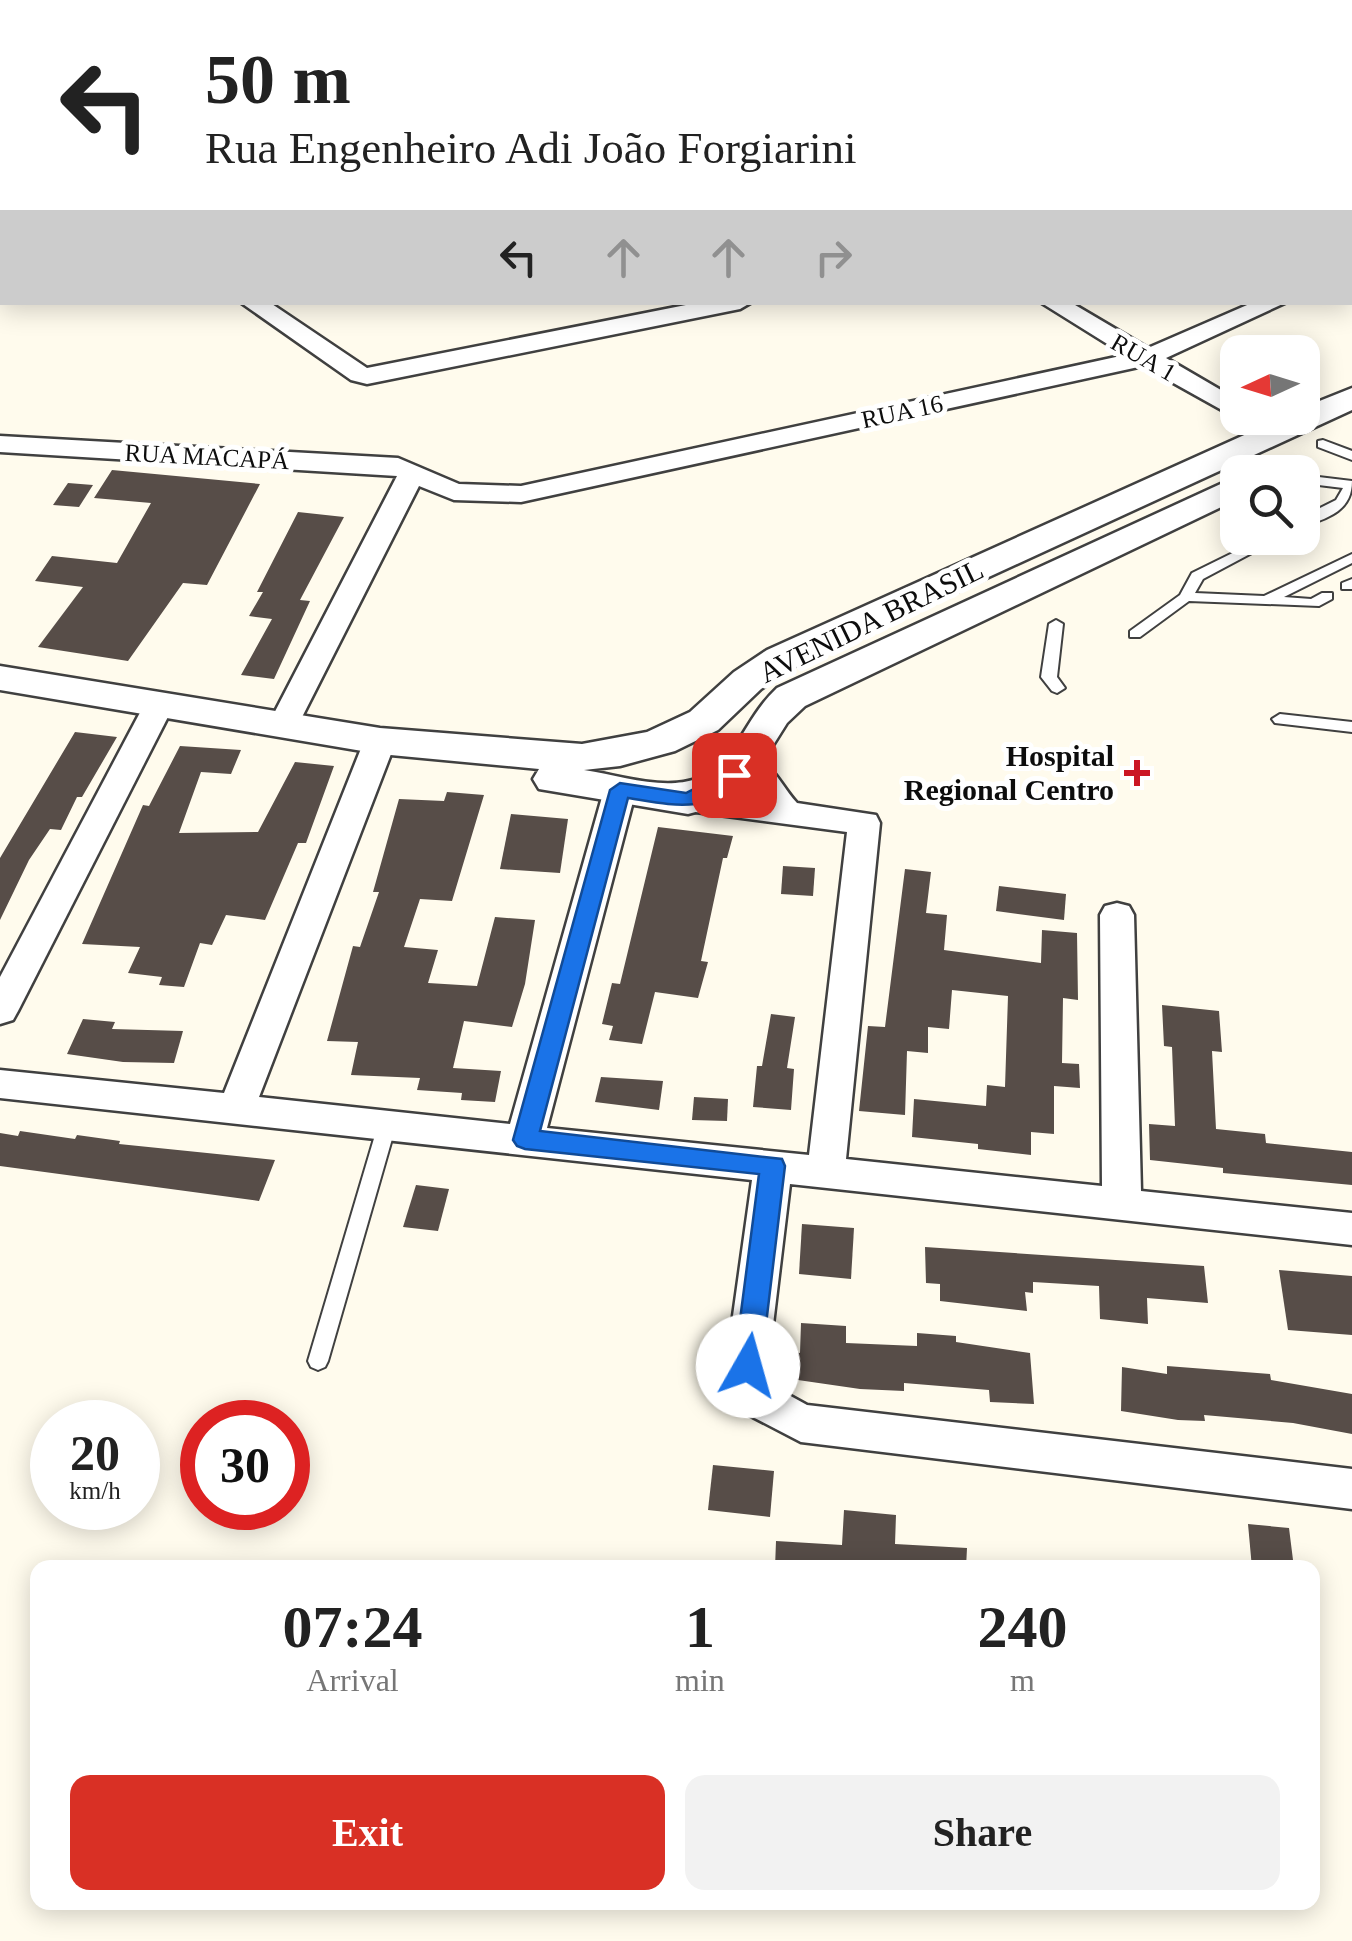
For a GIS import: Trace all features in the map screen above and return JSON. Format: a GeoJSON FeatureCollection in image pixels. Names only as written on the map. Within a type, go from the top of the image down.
{"type":"FeatureCollection","features":[{"type":"Feature","properties":{"kind":"street"},"geometry":{"type":"LineString","coordinates":[[256,305],[367,376],[725,305]]}},
{"type":"Feature","properties":{"kind":"street","name":"RUA 1"},"geometry":{"type":"LineString","coordinates":[[1057,305],[1220,401]]}},
{"type":"Feature","properties":{"kind":"street","name":"RUA 16"},"geometry":{"type":"LineString","coordinates":[[412,473],[454,492],[521,494],[1146,358],[1269,305]]}},
{"type":"Feature","properties":{"kind":"street","name":"AVENIDA BRASIL"},"geometry":{"type":"LineString","coordinates":[[1320,408],[1352,398]]}},
{"type":"Feature","properties":{"kind":"street","name":"AVENIDA BRASIL"},"geometry":{"type":"LineString","coordinates":[[0,678],[380,741],[435,741],[554,760],[612,756],[706,720],[753,676],[781,658],[1174,479],[1246,435]]}},
{"type":"Feature","properties":{"kind":"street","name":"RUA MACAPÁ"},"geometry":{"type":"LineString","coordinates":[[0,444],[398,466],[412,473]]}},
{"type":"Feature","properties":{"kind":"street"},"geometry":{"type":"LineString","coordinates":[[1312,455],[1342,444]]}},
{"type":"Feature","properties":{"kind":"street"},"geometry":{"type":"LineString","coordinates":[[283,725],[412,473]]}},
{"type":"Feature","properties":{"kind":"street"},"geometry":{"type":"LineString","coordinates":[[1174,479],[1220,492]]}},
{"type":"Feature","properties":{"kind":"street","name":"AVENIDA BRASIL"},"geometry":{"type":"LineString","coordinates":[[688,800],[718,788],[747,760],[771,716],[791,697],[1220,494]]}},
{"type":"Feature","properties":{"kind":"street"},"geometry":{"type":"LineString","coordinates":[[0,1011],[159,705]]}},
{"type":"Feature","properties":{"kind":"street"},"geometry":{"type":"LineString","coordinates":[[525,1140],[623,774],[659,741],[720,740],[747,760],[790,816]]}},
{"type":"Feature","properties":{"kind":"street"},"geometry":{"type":"LineString","coordinates":[[236,1109],[380,741]]}},
{"type":"Feature","properties":{"kind":"street","name":"AVENIDA BRASIL"},"geometry":{"type":"LineString","coordinates":[[380,741],[426,758],[790,816],[864,824],[826,1171]]}},
{"type":"Feature","properties":{"kind":"street"},"geometry":{"type":"LineString","coordinates":[[1117,915],[1122,1203]]}},
{"type":"Feature","properties":{"kind":"street"},"geometry":{"type":"LineString","coordinates":[[0,1084],[1352,1230]]}},
{"type":"Feature","properties":{"kind":"street"},"geometry":{"type":"LineString","coordinates":[[773,1166],[748,1366],[760,1400],[801,1423],[1352,1489]]}},
{"type":"Feature","properties":{"kind":"lane"},"geometry":{"type":"LineString","coordinates":[[1320,481],[1352,485],[1341,503],[1320,514]]}},
{"type":"Feature","properties":{"kind":"lane"},"geometry":{"type":"LineString","coordinates":[[1135,634],[1186,597],[1198,576],[1239,555]]}},
{"type":"Feature","properties":{"kind":"lane"},"geometry":{"type":"LineString","coordinates":[[1264,602],[1352,558]]}},
{"type":"Feature","properties":{"kind":"lane"},"geometry":{"type":"LineString","coordinates":[[1186,597],[1314,602],[1327,596]]}},
{"type":"Feature","properties":{"kind":"lane"},"geometry":{"type":"LineString","coordinates":[[1056,624],[1050,677],[1058,688]]}},
{"type":"Feature","properties":{"kind":"lane"},"geometry":{"type":"LineString","coordinates":[[1280,719],[1352,728]]}},
{"type":"Feature","properties":{"kind":"lane"},"geometry":{"type":"LineString","coordinates":[[318,1362],[387,1125]]}},
{"type":"Feature","properties":{"kind":"building"},"geometry":{"type":"Polygon","coordinates":[[[112,470],[260,484],[207,585],[183,583],[128,661],[38,647],[83,587],[35,581],[52,556],[117,563],[151,503],[94,498],[112,470]]]}},
{"type":"Feature","properties":{"kind":"building"},"geometry":{"type":"Polygon","coordinates":[[[68,483],[93,485],[79,507],[53,505],[68,483]]]}},
{"type":"Feature","properties":{"kind":"building"},"geometry":{"type":"Polygon","coordinates":[[[298,512],[344,517],[300,600],[310,601],[274,679],[241,675],[272,619],[249,616],[263,592],[257,592],[298,512]]]}},
{"type":"Feature","properties":{"kind":"building"},"geometry":{"type":"Polygon","coordinates":[[[75,732],[117,737],[82,797],[77,797],[61,830],[50,829],[29,860],[0,920],[0,858],[75,732]]]}},
{"type":"Feature","properties":{"kind":"building"},"geometry":{"type":"Polygon","coordinates":[[[180,746],[241,750],[231,774],[201,772],[179,833],[258,832],[295,762],[334,766],[306,843],[298,843],[265,920],[226,915],[212,945],[200,943],[184,987],[159,985],[162,977],[128,973],[140,947],[82,944],[143,805],[149,806],[180,746]]]}},
{"type":"Feature","properties":{"kind":"building"},"geometry":{"type":"Polygon","coordinates":[[[447,792],[484,795],[452,901],[420,899],[404,947],[438,950],[428,983],[477,986],[495,917],[535,920],[525,984],[512,1027],[464,1021],[453,1068],[501,1071],[495,1102],[461,1100],[462,1093],[417,1090],[420,1078],[351,1075],[358,1042],[327,1041],[353,946],[360,947],[379,892],[373,892],[399,799],[444,801],[447,792]]]}},
{"type":"Feature","properties":{"kind":"building"},"geometry":{"type":"Polygon","coordinates":[[[511,814],[568,819],[560,873],[500,869],[511,814]]]}},
{"type":"Feature","properties":{"kind":"building"},"geometry":{"type":"Polygon","coordinates":[[[658,827],[733,836],[727,858],[723,858],[701,961],[708,962],[698,998],[655,992],[642,1044],[609,1040],[613,1026],[602,1024],[612,983],[620,984],[658,827]]]}},
{"type":"Feature","properties":{"kind":"building"},"geometry":{"type":"Polygon","coordinates":[[[783,866],[815,868],[813,896],[781,894],[783,866]]]}},
{"type":"Feature","properties":{"kind":"building"},"geometry":{"type":"Polygon","coordinates":[[[905,869],[931,872],[926,913],[947,915],[944,950],[1041,963],[1042,930],[1077,933],[1078,1000],[1063,998],[1062,1063],[1079,1064],[1080,1088],[1054,1086],[1054,1134],[1031,1132],[1031,1155],[912,1137],[914,1099],[986,1106],[987,1085],[1005,1087],[1008,996],[952,990],[949,1029],[928,1027],[928,1053],[907,1051],[905,1115],[859,1111],[868,1026],[885,1027],[905,869]]]}},
{"type":"Feature","properties":{"kind":"building"},"geometry":{"type":"Polygon","coordinates":[[[999,886],[1066,894],[1064,920],[996,911],[999,886]]]}},
{"type":"Feature","properties":{"kind":"building"},"geometry":{"type":"Polygon","coordinates":[[[1162,1005],[1219,1011],[1222,1052],[1212,1051],[1216,1129],[1265,1134],[1266,1143],[1352,1152],[1352,1185],[1223,1173],[1223,1168],[1150,1160],[1149,1124],[1175,1126],[1172,1047],[1164,1046],[1162,1005]]]}},
{"type":"Feature","properties":{"kind":"building"},"geometry":{"type":"Polygon","coordinates":[[[771,1014],[795,1017],[787,1068],[794,1069],[791,1110],[753,1107],[757,1066],[762,1066],[771,1014]]]}},
{"type":"Feature","properties":{"kind":"building"},"geometry":{"type":"Polygon","coordinates":[[[83,1019],[115,1022],[112,1029],[183,1031],[174,1063],[123,1062],[67,1054],[83,1019]]]}},
{"type":"Feature","properties":{"kind":"building"},"geometry":{"type":"Polygon","coordinates":[[[601,1077],[663,1081],[659,1110],[595,1102],[601,1077]]]}},
{"type":"Feature","properties":{"kind":"building"},"geometry":{"type":"Polygon","coordinates":[[[694,1097],[728,1099],[727,1121],[692,1120],[694,1097]]]}},
{"type":"Feature","properties":{"kind":"building"},"geometry":{"type":"Polygon","coordinates":[[[20,1131],[275,1160],[259,1201],[0,1166],[0,1133],[18,1136],[20,1131]]]}},
{"type":"Feature","properties":{"kind":"building"},"geometry":{"type":"Polygon","coordinates":[[[416,1185],[449,1189],[438,1231],[403,1227],[416,1185]]]}},
{"type":"Feature","properties":{"kind":"building"},"geometry":{"type":"Polygon","coordinates":[[[802,1224],[854,1228],[851,1279],[799,1274],[802,1224]]]}},
{"type":"Feature","properties":{"kind":"building"},"geometry":{"type":"Polygon","coordinates":[[[925,1247],[1204,1266],[1208,1303],[1147,1298],[1148,1324],[1100,1319],[1099,1286],[1033,1282],[1033,1293],[1025,1292],[1027,1311],[940,1301],[940,1284],[926,1283],[925,1247]]]}},
{"type":"Feature","properties":{"kind":"building"},"geometry":{"type":"Polygon","coordinates":[[[1279,1270],[1352,1276],[1352,1335],[1288,1330],[1279,1270]]]}},
{"type":"Feature","properties":{"kind":"building"},"geometry":{"type":"Polygon","coordinates":[[[801,1323],[846,1326],[846,1343],[917,1346],[917,1333],[956,1336],[956,1342],[1030,1353],[1034,1404],[990,1402],[989,1390],[904,1383],[904,1391],[860,1389],[791,1379],[794,1352],[800,1353],[801,1323]]]}},
{"type":"Feature","properties":{"kind":"building"},"geometry":{"type":"Polygon","coordinates":[[[1167,1366],[1270,1374],[1271,1380],[1352,1394],[1352,1434],[1293,1423],[1204,1415],[1205,1421],[1178,1420],[1121,1411],[1122,1367],[1167,1374],[1167,1366]]]}},
{"type":"Feature","properties":{"kind":"building"},"geometry":{"type":"Polygon","coordinates":[[[713,1465],[774,1471],[770,1517],[708,1510],[713,1465]]]}},
{"type":"Feature","properties":{"kind":"building"},"geometry":{"type":"Polygon","coordinates":[[[844,1510],[896,1515],[895,1544],[967,1548],[966,1560],[775,1560],[776,1541],[842,1545],[844,1510]]]}},
{"type":"Feature","properties":{"kind":"building"},"geometry":{"type":"Polygon","coordinates":[[[1248,1524],[1289,1528],[1293,1560],[1251,1560],[1248,1524]]]}},
{"type":"Feature","properties":{"kind":"place","name":"Hospital Regional Centro"},"geometry":{"type":"Point","coordinates":[1137,773]}},
{"type":"Feature","properties":{"kind":"route"},"geometry":{"type":"LineString","coordinates":[[734,775],[718,788],[688,800],[620,790],[525,1140],[773,1166],[748,1366]]}}]}
